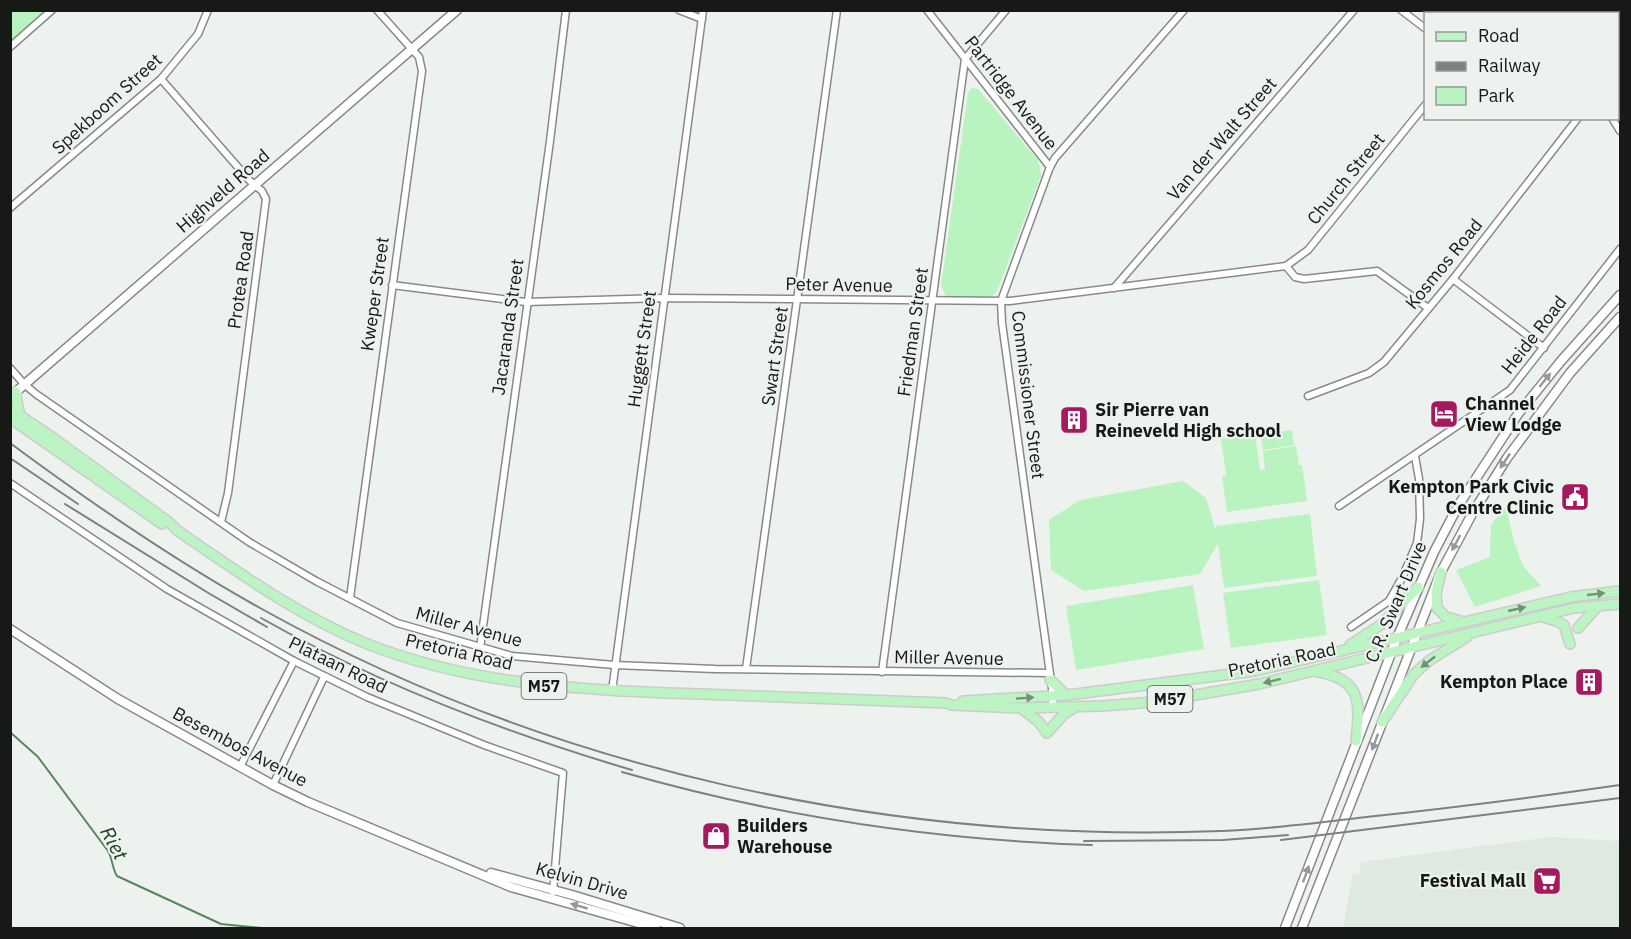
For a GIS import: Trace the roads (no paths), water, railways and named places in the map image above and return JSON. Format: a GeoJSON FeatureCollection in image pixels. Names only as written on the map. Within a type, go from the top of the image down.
{"type":"FeatureCollection","features":[{"type":"Feature","properties":{"kind":"main road","name":"Highveld Road"},"geometry":{"type":"LineString","coordinates":[[16,391],[457,10]]}},
{"type":"Feature","properties":{"kind":"main road","name":"C.R. Swart Drive"},"geometry":{"type":"LineString","coordinates":[[1285,928],[1396,638],[1458,506],[1518,414],[1561,361],[1620,295]]}},
{"type":"Feature","properties":{"kind":"main road","name":"C.R. Swart Drive"},"geometry":{"type":"LineString","coordinates":[[1302,928],[1440,572],[1507,458],[1570,373],[1620,317]]}},
{"type":"Feature","properties":{"kind":"main road"},"geometry":{"type":"LineString","coordinates":[[15,417],[16,391]]}},
{"type":"Feature","properties":{"kind":"main road","name":"Pretoria Road"},"geometry":{"type":"LineString","coordinates":[[10,409],[15,417],[123,488],[178,531],[251,581],[321,622],[373,646],[431,665],[501,680],[555,687],[946,703],[976,707],[1076,707],[1155,702],[1259,684],[1574,608],[1620,604]]}},
{"type":"Feature","properties":{"kind":"main road"},"geometry":{"type":"LineString","coordinates":[[1440,572],[1436,593],[1437,608],[1446,617],[1464,622]]}},
{"type":"Feature","properties":{"kind":"main road"},"geometry":{"type":"LineString","coordinates":[[1343,649],[1382,624],[1418,587]]}},
{"type":"Feature","properties":{"kind":"main road","name":"Pretoria Road"},"geometry":{"type":"LineString","coordinates":[[946,703],[1066,695],[1256,671],[1571,597],[1620,591]]}},
{"type":"Feature","properties":{"kind":"main road"},"geometry":{"type":"LineString","coordinates":[[1578,628],[1599,605]]}},
{"type":"Feature","properties":{"kind":"main road"},"geometry":{"type":"LineString","coordinates":[[1542,617],[1564,625],[1570,644]]}},
{"type":"Feature","properties":{"kind":"main road","name":"Besembos Avenue"},"geometry":{"type":"LineString","coordinates":[[10,629],[118,699],[273,785],[308,802],[470,869]]}},
{"type":"Feature","properties":{"kind":"main road"},"geometry":{"type":"LineString","coordinates":[[1382,722],[1414,674],[1430,660],[1477,631]]}},
{"type":"Feature","properties":{"kind":"main road"},"geometry":{"type":"LineString","coordinates":[[1312,671],[1334,675],[1353,689],[1358,703],[1356,741]]}},
{"type":"Feature","properties":{"kind":"main road"},"geometry":{"type":"LineString","coordinates":[[1049,676],[1066,695]]}},
{"type":"Feature","properties":{"kind":"main road"},"geometry":{"type":"LineString","coordinates":[[1020,708],[1039,722],[1047,733],[1063,715],[1076,707]]}},
{"type":"Feature","properties":{"kind":"main road","name":"Kelvin Drive"},"geometry":{"type":"LineString","coordinates":[[470,869],[511,887],[553,894],[680,928]]}},
{"type":"Feature","properties":{"kind":"main road","name":"Kelvin Drive"},"geometry":{"type":"LineString","coordinates":[[553,894],[656,928]]}},
{"type":"Feature","properties":{"kind":"street"},"geometry":{"type":"LineString","coordinates":[[10,47],[52,10]]}},
{"type":"Feature","properties":{"kind":"street","name":"Spekboom Street"},"geometry":{"type":"LineString","coordinates":[[10,208],[161,79],[198,34],[208,10]]}},
{"type":"Feature","properties":{"kind":"street","name":"Kweper Street"},"geometry":{"type":"LineString","coordinates":[[350,598],[422,71],[421,61],[413,50],[377,10]]}},
{"type":"Feature","properties":{"kind":"street","name":"Jacaranda Street"},"geometry":{"type":"LineString","coordinates":[[480,648],[566,10]]}},
{"type":"Feature","properties":{"kind":"street","name":"Huggett Street"},"geometry":{"type":"LineString","coordinates":[[612,691],[703,10]]}},
{"type":"Feature","properties":{"kind":"street","name":"Swart Street"},"geometry":{"type":"LineString","coordinates":[[746,669],[837,10]]}},
{"type":"Feature","properties":{"kind":"street","name":"Partridge Avenue"},"geometry":{"type":"LineString","coordinates":[[927,10],[1050,167]]}},
{"type":"Feature","properties":{"kind":"street"},"geometry":{"type":"LineString","coordinates":[[966,59],[1006,10]]}},
{"type":"Feature","properties":{"kind":"street","name":"Commissioner Street"},"geometry":{"type":"LineString","coordinates":[[1052,707],[1053,696],[1002,323],[1001,301],[1050,167],[1184,10]]}},
{"type":"Feature","properties":{"kind":"street","name":"Van der Walt Street"},"geometry":{"type":"LineString","coordinates":[[1114,288],[1354,10]]}},
{"type":"Feature","properties":{"kind":"street"},"geometry":{"type":"LineString","coordinates":[[1401,10],[1424,28]]}},
{"type":"Feature","properties":{"kind":"street"},"geometry":{"type":"LineString","coordinates":[[684,11],[702,19]]}},
{"type":"Feature","properties":{"kind":"street","name":"Friedman Street"},"geometry":{"type":"LineString","coordinates":[[882,672],[966,59]]}},
{"type":"Feature","properties":{"kind":"street","name":"Protea Road"},"geometry":{"type":"LineString","coordinates":[[161,79],[265,195],[266,204],[228,493],[221,522]]}},
{"type":"Feature","properties":{"kind":"street","name":"Church Street"},"geometry":{"type":"LineString","coordinates":[[1286,266],[1308,250],[1424,105]]}},
{"type":"Feature","properties":{"kind":"street","name":"Kosmos Road"},"geometry":{"type":"LineString","coordinates":[[1308,396],[1377,369],[1453,279],[1576,120]]}},
{"type":"Feature","properties":{"kind":"street","name":"Heide Road"},"geometry":{"type":"LineString","coordinates":[[1339,506],[1504,397],[1620,249]]}},
{"type":"Feature","properties":{"kind":"street"},"geometry":{"type":"LineString","coordinates":[[1286,266],[1295,277],[1304,279],[1377,271],[1428,308]]}},
{"type":"Feature","properties":{"kind":"street","name":"Peter Avenue"},"geometry":{"type":"LineString","coordinates":[[392,285],[526,302],[664,298],[1001,301],[1286,266]]}},
{"type":"Feature","properties":{"kind":"street"},"geometry":{"type":"LineString","coordinates":[[1453,279],[1544,348]]}},
{"type":"Feature","properties":{"kind":"street","name":"M57"},"geometry":{"type":"LineString","coordinates":[[10,368],[16,391]]}},
{"type":"Feature","properties":{"kind":"street","name":"Miller Avenue"},"geometry":{"type":"LineString","coordinates":[[16,391],[281,562],[397,623],[480,648],[521,657],[614,665],[1049,676]]}},
{"type":"Feature","properties":{"kind":"street"},"geometry":{"type":"LineString","coordinates":[[1350,627],[1389,601],[1417,543],[1420,519],[1419,478],[1415,456]]}},
{"type":"Feature","properties":{"kind":"street","name":"Plataan Road"},"geometry":{"type":"LineString","coordinates":[[10,483],[167,589],[324,677],[474,740],[563,773],[553,894]]}},
{"type":"Feature","properties":{"kind":"street"},"geometry":{"type":"LineString","coordinates":[[240,767],[294,661]]}},
{"type":"Feature","properties":{"kind":"street"},"geometry":{"type":"LineString","coordinates":[[273,785],[324,677]]}},
{"type":"Feature","properties":{"kind":"waterway","name":"Riet"},"geometry":{"type":"LineString","coordinates":[[10,732],[38,757],[108,851],[117,876],[221,924],[262,928]]}},
{"type":"Feature","properties":{"kind":"railway"},"geometry":{"type":"LineString","coordinates":[[10,443],[101,509],[195,570],[260,608],[371,665],[486,713],[604,753],[725,785],[848,809],[972,824],[1097,832],[1222,831],[1276,827],[1620,785]]}},
{"type":"Feature","properties":{"kind":"railway"},"geometry":{"type":"LineString","coordinates":[[10,458],[78,504]]}},
{"type":"Feature","properties":{"kind":"railway"},"geometry":{"type":"LineString","coordinates":[[65,504],[267,627]]}},
{"type":"Feature","properties":{"kind":"railway"},"geometry":{"type":"LineString","coordinates":[[261,618],[350,664],[442,704],[536,740],[632,770]]}},
{"type":"Feature","properties":{"kind":"railway"},"geometry":{"type":"LineString","coordinates":[[622,772],[738,801],[855,823],[973,838],[1092,845]]}},
{"type":"Feature","properties":{"kind":"railway"},"geometry":{"type":"LineString","coordinates":[[1281,840],[1620,798]]}},
{"type":"Feature","properties":{"kind":"railway"},"geometry":{"type":"LineString","coordinates":[[1084,841],[1223,840],[1288,835]]}},
{"type":"Feature","properties":{"kind":"place","name":"Channel View Lodge"},"geometry":{"type":"Point","coordinates":[1444,414]}},
{"type":"Feature","properties":{"kind":"place","name":"Sir Pierre van Reineveld High school"},"geometry":{"type":"Point","coordinates":[1074,420]}},
{"type":"Feature","properties":{"kind":"place","name":"Kempton Park Civic Centre Clinic"},"geometry":{"type":"Point","coordinates":[1575,497]}},
{"type":"Feature","properties":{"kind":"place","name":"Kempton Place"},"geometry":{"type":"Point","coordinates":[1589,682]}},
{"type":"Feature","properties":{"kind":"place","name":"Builders Warehouse"},"geometry":{"type":"Point","coordinates":[716,836]}},
{"type":"Feature","properties":{"kind":"place","name":"Festival Mall"},"geometry":{"type":"Point","coordinates":[1547,881]}}]}
